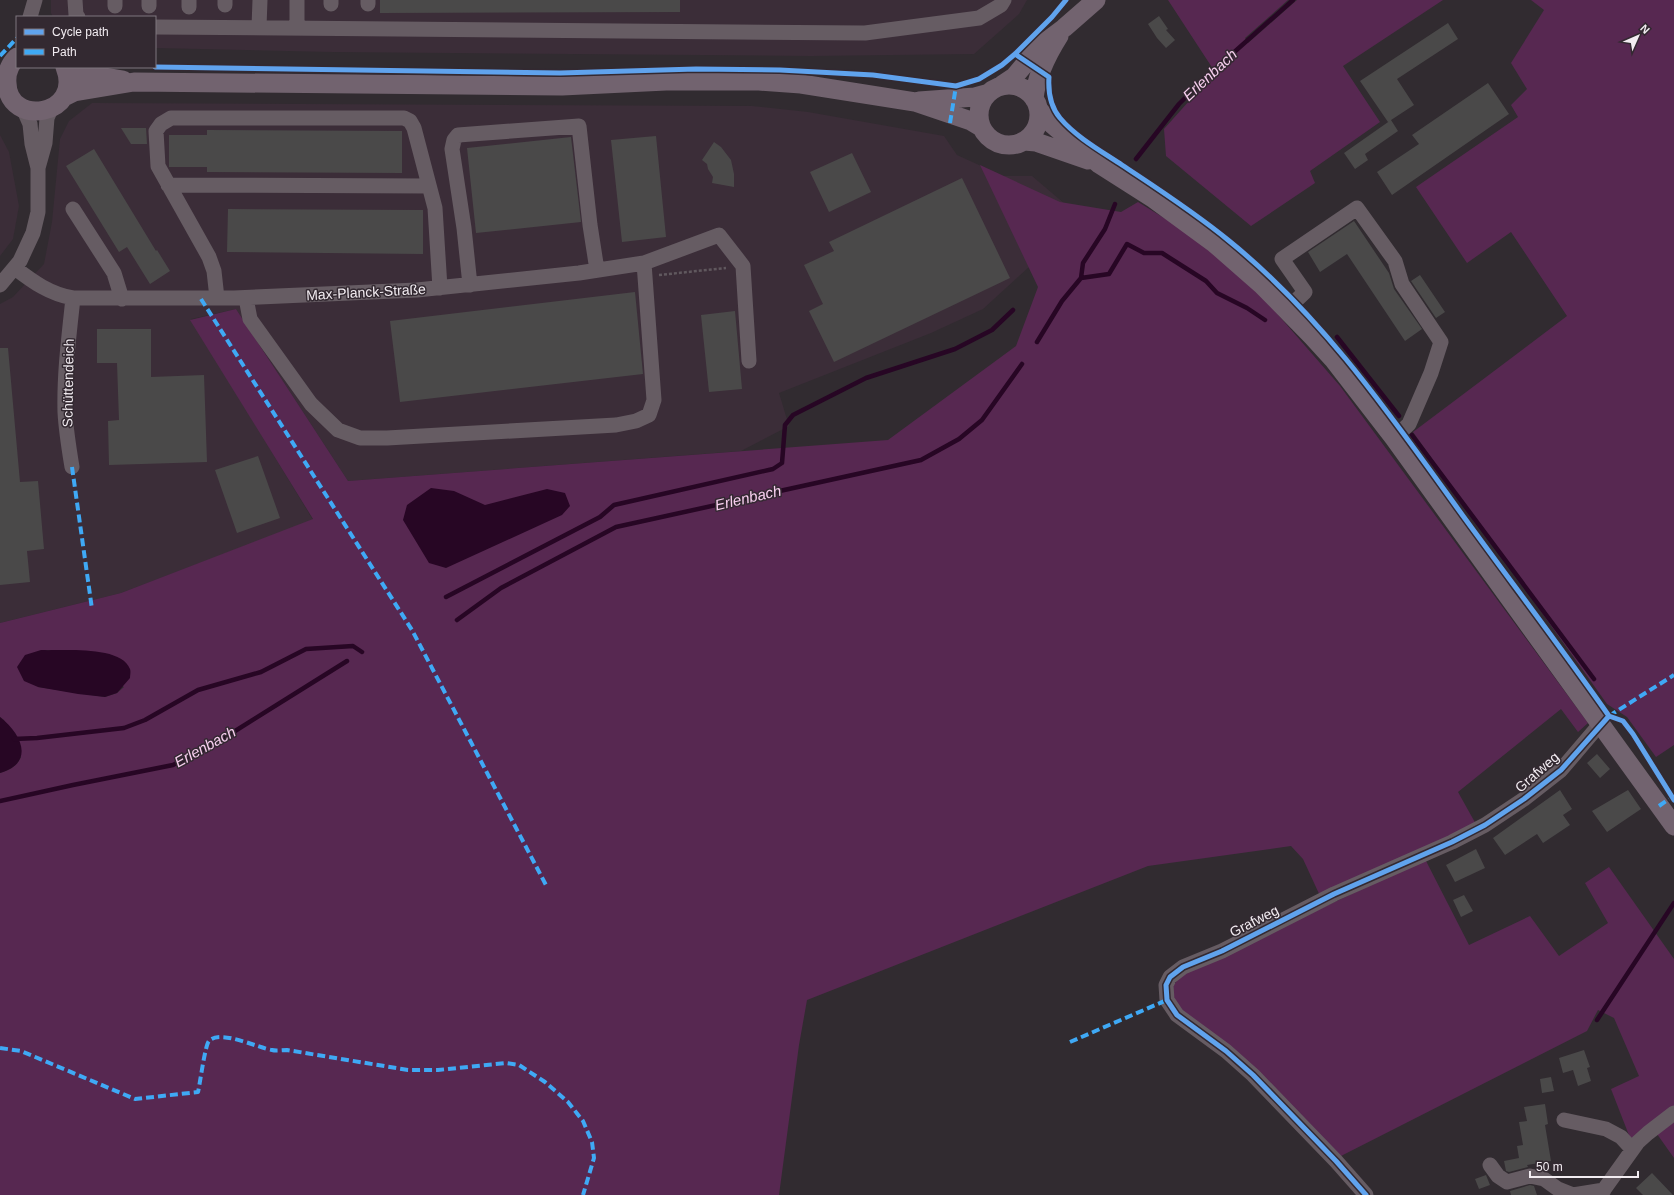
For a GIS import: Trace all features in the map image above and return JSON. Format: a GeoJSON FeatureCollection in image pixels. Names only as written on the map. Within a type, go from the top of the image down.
{"type":"FeatureCollection","features":[{"type":"Feature","properties":{"kind":"main road"},"geometry":{"type":"LineString","coordinates":[[981,127],[979,110],[982,102],[994,90],[1014,77],[1040,46],[1064,28],[1096,0]]}},
{"type":"Feature","properties":{"kind":"main road"},"geometry":{"type":"LineString","coordinates":[[1024,141],[1036,128],[1035,88],[1040,72],[1064,28]]}},
{"type":"Feature","properties":{"kind":"main road"},"geometry":{"type":"LineString","coordinates":[[9,65],[6,80],[11,98],[37,112],[58,103],[81,90],[134,82]]}},
{"type":"Feature","properties":{"kind":"main road"},"geometry":{"type":"LineString","coordinates":[[58,103],[68,85],[66,68]]}},
{"type":"Feature","properties":{"kind":"main road"},"geometry":{"type":"LineString","coordinates":[[68,68],[74,72],[134,82],[562,86],[666,81],[744,81],[802,84],[915,102],[971,121],[981,127],[990,138],[996,142],[1010,145],[1024,141],[1036,142],[1099,164]]}},
{"type":"Feature","properties":{"kind":"main road"},"geometry":{"type":"LineString","coordinates":[[915,102],[975,97],[1011,85],[1020,87],[1028,92],[1053,126],[1099,164],[1154,199],[1214,243],[1287,309],[1333,360],[1394,438],[1674,826]]}},
{"type":"Feature","properties":{"kind":"street"},"geometry":{"type":"LineString","coordinates":[[30,16],[36,0]]}},
{"type":"Feature","properties":{"kind":"street"},"geometry":{"type":"LineString","coordinates":[[36,0],[43,16]]}},
{"type":"Feature","properties":{"kind":"street"},"geometry":{"type":"LineString","coordinates":[[75,0],[77,16]]}},
{"type":"Feature","properties":{"kind":"street"},"geometry":{"type":"LineString","coordinates":[[259,27],[260,0]]}},
{"type":"Feature","properties":{"kind":"street"},"geometry":{"type":"LineString","coordinates":[[297,0],[297,28]]}},
{"type":"Feature","properties":{"kind":"street"},"geometry":{"type":"LineString","coordinates":[[156,26],[865,33],[979,18],[1001,5],[1004,0]]}},
{"type":"Feature","properties":{"kind":"street"},"geometry":{"type":"LineString","coordinates":[[0,285],[15,268],[30,242],[38,212],[38,168],[32,144],[30,124],[11,98]]}},
{"type":"Feature","properties":{"kind":"street"},"geometry":{"type":"LineString","coordinates":[[38,168],[45,144],[47,118],[58,103]]}},
{"type":"Feature","properties":{"kind":"street"},"geometry":{"type":"LineString","coordinates":[[217,298],[214,271],[209,257],[158,166],[156,131],[161,124],[171,118],[404,118],[410,121],[414,128],[435,208],[440,288]]}},
{"type":"Feature","properties":{"kind":"street"},"geometry":{"type":"LineString","coordinates":[[470,284],[464,228],[452,149],[454,140],[458,135],[579,126],[590,226],[597,270]]}},
{"type":"Feature","properties":{"kind":"street"},"geometry":{"type":"LineString","coordinates":[[168,185],[429,186]]}},
{"type":"Feature","properties":{"kind":"street"},"geometry":{"type":"LineString","coordinates":[[1287,309],[1305,292],[1282,259],[1356,208],[1395,261],[1402,284],[1441,342],[1431,372],[1409,424],[1394,438]]}},
{"type":"Feature","properties":{"kind":"street"},"geometry":{"type":"LineString","coordinates":[[73,209],[114,273],[122,299]]}},
{"type":"Feature","properties":{"kind":"street","name":"Max-Planck-Straße"},"geometry":{"type":"LineString","coordinates":[[15,268],[31,281],[51,292],[73,298],[246,298],[417,290],[597,270],[644,263],[719,235],[743,266],[749,361]]}},
{"type":"Feature","properties":{"kind":"street"},"geometry":{"type":"LineString","coordinates":[[246,298],[250,319],[311,404],[338,430],[360,438],[388,438],[616,425],[636,421],[648,415],[654,400],[644,263]]}},
{"type":"Feature","properties":{"kind":"street","name":"Schüttendeich"},"geometry":{"type":"LineString","coordinates":[[72,468],[67,439],[65,412],[67,359],[73,298]]}},
{"type":"Feature","properties":{"kind":"street","name":"Grafweg"},"geometry":{"type":"LineString","coordinates":[[1366,1195],[1336,1161],[1253,1075],[1226,1051],[1178,1014],[1167,1000],[1166,985],[1170,977],[1183,967],[1222,951],[1334,894],[1452,842],[1485,825],[1524,799],[1561,770],[1601,723]]}},
{"type":"Feature","properties":{"kind":"street"},"geometry":{"type":"LineString","coordinates":[[1490,1165],[1498,1176],[1507,1182],[1530,1176],[1544,1179],[1558,1189],[1572,1195],[1602,1192],[1632,1149],[1648,1132],[1674,1113]]}},
{"type":"Feature","properties":{"kind":"street"},"geometry":{"type":"LineString","coordinates":[[1564,1120],[1606,1129],[1621,1137],[1632,1149]]}},
{"type":"Feature","properties":{"kind":"shaded area"},"geometry":{"type":"Polygon","coordinates":[[[51,0],[1027,0],[1019,14],[974,54],[811,56],[332,52],[156,48],[156,16],[52,16],[51,13],[51,0]]]}},
{"type":"Feature","properties":{"kind":"shaded area"},"geometry":{"type":"Polygon","coordinates":[[[1168,0],[1288,0],[1245,38],[1248,43],[1297,0],[1443,0],[1343,66],[1380,122],[1310,171],[1315,183],[1251,226],[1166,156],[1164,129],[1215,72],[1168,0]]]}},
{"type":"Feature","properties":{"kind":"shaded area"},"geometry":{"type":"Polygon","coordinates":[[[1531,0],[1674,0],[1674,745],[1656,757],[1627,717],[1607,704],[1413,432],[1567,316],[1511,232],[1467,263],[1416,187],[1518,117],[1511,105],[1527,89],[1511,63],[1544,10],[1531,0]]]}},
{"type":"Feature","properties":{"kind":"shaded area"},"geometry":{"type":"Polygon","coordinates":[[[92,103],[752,106],[808,112],[944,136],[957,155],[1003,176],[1032,176],[1079,216],[1029,267],[983,309],[931,333],[779,393],[789,426],[741,451],[348,481],[236,309],[191,319],[313,520],[121,593],[0,623],[0,304],[13,297],[44,264],[52,222],[60,139],[69,121],[92,103]]]}},
{"type":"Feature","properties":{"kind":"shaded area"},"geometry":{"type":"Polygon","coordinates":[[[0,135],[9,152],[19,206],[13,239],[0,256],[0,135]]]}},
{"type":"Feature","properties":{"kind":"shaded area"},"geometry":{"type":"Polygon","coordinates":[[[980,165],[1060,202],[1121,212],[1138,202],[1182,229],[1229,266],[1266,301],[1340,386],[1588,723],[1578,732],[1561,709],[1458,792],[1477,826],[1321,898],[1303,859],[1291,846],[1148,866],[807,1000],[799,1045],[779,1195],[0,1195],[0,773],[13,767],[21,757],[4,720],[0,717],[0,623],[121,593],[313,519],[190,320],[236,309],[348,481],[888,440],[1016,346],[1038,287],[980,165]],[[41,650],[38,687],[105,697],[117,693],[124,687],[66,651],[41,650]]]}},
{"type":"Feature","properties":{"kind":"shaded area"},"geometry":{"type":"Polygon","coordinates":[[[431,488],[454,491],[485,505],[547,489],[565,493],[570,506],[562,515],[446,568],[429,563],[403,520],[407,505],[431,488]]]}},
{"type":"Feature","properties":{"kind":"shaded area"},"geometry":{"type":"Polygon","coordinates":[[[41,650],[90,651],[115,656],[124,661],[130,669],[130,678],[117,693],[105,697],[38,687],[24,681],[17,667],[25,655],[41,650]]]}},
{"type":"Feature","properties":{"kind":"shaded area"},"geometry":{"type":"Polygon","coordinates":[[[0,717],[8,724],[19,740],[21,755],[18,762],[11,768],[0,773],[0,717]]]}},
{"type":"Feature","properties":{"kind":"shaded area"},"geometry":{"type":"Polygon","coordinates":[[[1425,859],[1469,945],[1530,916],[1559,956],[1608,923],[1585,883],[1609,867],[1674,959],[1674,1110],[1632,1143],[1611,1089],[1639,1076],[1614,1018],[1598,1010],[1587,1031],[1337,1158],[1174,1003],[1173,986],[1181,975],[1425,859]]]}},
{"type":"Feature","properties":{"kind":"shaded area"},"geometry":{"type":"Polygon","coordinates":[[[1674,1122],[1674,1158],[1657,1134],[1674,1122]]]}},
{"type":"Feature","properties":{"kind":"building"},"geometry":{"type":"Polygon","coordinates":[[[380,0],[680,0],[680,12],[380,13],[380,0]]]}},
{"type":"Feature","properties":{"kind":"building"},"geometry":{"type":"Polygon","coordinates":[[[1159,16],[1168,29],[1166,30],[1175,40],[1166,48],[1148,24],[1159,16]]]}},
{"type":"Feature","properties":{"kind":"building"},"geometry":{"type":"Polygon","coordinates":[[[1448,23],[1458,39],[1397,79],[1414,105],[1388,122],[1360,81],[1448,23]]]}},
{"type":"Feature","properties":{"kind":"building"},"geometry":{"type":"Polygon","coordinates":[[[1488,83],[1509,114],[1392,195],[1377,172],[1419,144],[1412,135],[1488,83]]]}},
{"type":"Feature","properties":{"kind":"building"},"geometry":{"type":"Polygon","coordinates":[[[1391,120],[1398,131],[1365,154],[1368,160],[1355,169],[1344,153],[1391,120]]]}},
{"type":"Feature","properties":{"kind":"building"},"geometry":{"type":"Polygon","coordinates":[[[121,128],[146,128],[147,144],[131,144],[121,128]]]}},
{"type":"Feature","properties":{"kind":"building"},"geometry":{"type":"Polygon","coordinates":[[[207,130],[402,131],[402,173],[207,172],[207,167],[169,167],[169,135],[207,135],[207,130]]]}},
{"type":"Feature","properties":{"kind":"building"},"geometry":{"type":"Polygon","coordinates":[[[656,136],[666,237],[622,242],[611,140],[656,136]]]}},
{"type":"Feature","properties":{"kind":"building"},"geometry":{"type":"Polygon","coordinates":[[[571,137],[581,222],[476,233],[467,148],[571,137]]]}},
{"type":"Feature","properties":{"kind":"building"},"geometry":{"type":"Polygon","coordinates":[[[714,142],[721,147],[731,160],[734,174],[734,187],[712,183],[713,177],[707,164],[702,160],[714,142]]]}},
{"type":"Feature","properties":{"kind":"building"},"geometry":{"type":"Polygon","coordinates":[[[94,149],[156,251],[157,250],[170,271],[150,284],[127,247],[119,252],[66,166],[94,149]]]}},
{"type":"Feature","properties":{"kind":"building"},"geometry":{"type":"Polygon","coordinates":[[[852,153],[871,192],[829,212],[810,172],[852,153]]]}},
{"type":"Feature","properties":{"kind":"building"},"geometry":{"type":"Polygon","coordinates":[[[962,178],[1010,278],[834,362],[809,311],[823,304],[804,265],[834,251],[829,242],[962,178]]]}},
{"type":"Feature","properties":{"kind":"building"},"geometry":{"type":"Polygon","coordinates":[[[228,209],[423,210],[423,254],[227,252],[228,209]]]}},
{"type":"Feature","properties":{"kind":"building"},"geometry":{"type":"Polygon","coordinates":[[[1354,221],[1389,273],[1394,289],[1422,329],[1405,341],[1347,254],[1320,272],[1308,252],[1354,221]]]}},
{"type":"Feature","properties":{"kind":"building"},"geometry":{"type":"Polygon","coordinates":[[[1420,275],[1445,312],[1436,318],[1411,281],[1420,275]]]}},
{"type":"Feature","properties":{"kind":"building"},"geometry":{"type":"Polygon","coordinates":[[[635,292],[643,374],[400,402],[390,321],[635,292]]]}},
{"type":"Feature","properties":{"kind":"building"},"geometry":{"type":"Polygon","coordinates":[[[735,311],[742,389],[709,392],[701,315],[735,311]]]}},
{"type":"Feature","properties":{"kind":"building"},"geometry":{"type":"Polygon","coordinates":[[[97,329],[151,329],[151,377],[204,375],[207,462],[109,465],[108,421],[119,420],[117,363],[97,363],[97,329]]]}},
{"type":"Feature","properties":{"kind":"building"},"geometry":{"type":"Polygon","coordinates":[[[0,348],[8,348],[20,482],[38,481],[44,549],[27,551],[30,582],[0,585],[0,348]]]}},
{"type":"Feature","properties":{"kind":"building"},"geometry":{"type":"Polygon","coordinates":[[[258,456],[280,518],[237,533],[215,470],[258,456]]]}},
{"type":"Feature","properties":{"kind":"building"},"geometry":{"type":"Polygon","coordinates":[[[1597,754],[1610,769],[1600,778],[1587,763],[1597,754]]]}},
{"type":"Feature","properties":{"kind":"building"},"geometry":{"type":"Polygon","coordinates":[[[1560,790],[1572,809],[1563,815],[1570,825],[1543,843],[1537,834],[1505,855],[1493,838],[1560,790]]]}},
{"type":"Feature","properties":{"kind":"building"},"geometry":{"type":"Polygon","coordinates":[[[1628,790],[1641,809],[1607,832],[1592,811],[1628,790]]]}},
{"type":"Feature","properties":{"kind":"building"},"geometry":{"type":"Polygon","coordinates":[[[1476,849],[1485,868],[1455,882],[1446,865],[1476,849]]]}},
{"type":"Feature","properties":{"kind":"building"},"geometry":{"type":"Polygon","coordinates":[[[1464,895],[1473,911],[1461,917],[1453,900],[1464,895]]]}},
{"type":"Feature","properties":{"kind":"building"},"geometry":{"type":"Polygon","coordinates":[[[1584,1050],[1590,1067],[1587,1068],[1591,1081],[1578,1086],[1573,1070],[1563,1073],[1559,1058],[1584,1050]]]}},
{"type":"Feature","properties":{"kind":"building"},"geometry":{"type":"Polygon","coordinates":[[[1551,1077],[1554,1091],[1542,1093],[1540,1079],[1551,1077]]]}},
{"type":"Feature","properties":{"kind":"building"},"geometry":{"type":"Polygon","coordinates":[[[1545,1104],[1548,1124],[1545,1125],[1551,1161],[1527,1165],[1528,1167],[1509,1172],[1506,1171],[1504,1161],[1519,1158],[1517,1146],[1523,1145],[1519,1122],[1527,1121],[1524,1107],[1545,1104]]]}},
{"type":"Feature","properties":{"kind":"building"},"geometry":{"type":"Polygon","coordinates":[[[1652,1173],[1673,1195],[1643,1195],[1636,1188],[1652,1173]]]}},
{"type":"Feature","properties":{"kind":"building"},"geometry":{"type":"Polygon","coordinates":[[[1486,1175],[1490,1185],[1479,1189],[1475,1179],[1486,1175]]]}},
{"type":"Feature","properties":{"kind":"building"},"geometry":{"type":"Polygon","coordinates":[[[1530,1185],[1534,1186],[1537,1195],[1511,1195],[1510,1191],[1530,1185]]]}},
{"type":"Feature","properties":{"kind":"waterway","name":"Erlenbach"},"geometry":{"type":"LineString","coordinates":[[1136,159],[1179,104],[1205,78],[1293,0]]}},
{"type":"Feature","properties":{"kind":"waterway","name":"Erlenbach"},"geometry":{"type":"LineString","coordinates":[[1037,342],[1062,301],[1081,278],[1083,263],[1105,229],[1115,204]]}},
{"type":"Feature","properties":{"kind":"waterway"},"geometry":{"type":"LineString","coordinates":[[1081,278],[1109,274],[1127,244],[1144,253],[1162,253],[1206,281],[1217,293],[1247,308],[1265,320]]}},
{"type":"Feature","properties":{"kind":"waterway"},"geometry":{"type":"LineString","coordinates":[[446,597],[600,517],[614,505],[773,469],[782,463],[785,425],[793,415],[866,378],[955,349],[992,330],[1013,310]]}},
{"type":"Feature","properties":{"kind":"waterway"},"geometry":{"type":"LineString","coordinates":[[1337,337],[1399,416]]}},
{"type":"Feature","properties":{"kind":"waterway","name":"Erlenbach"},"geometry":{"type":"LineString","coordinates":[[457,620],[501,588],[616,527],[921,460],[959,439],[982,420],[1022,364]]}},
{"type":"Feature","properties":{"kind":"waterway"},"geometry":{"type":"LineString","coordinates":[[1412,435],[1594,679]]}},
{"type":"Feature","properties":{"kind":"waterway"},"geometry":{"type":"LineString","coordinates":[[14,739],[37,738],[124,728],[145,720],[198,690],[261,672],[306,649],[353,646],[362,652]]}},
{"type":"Feature","properties":{"kind":"waterway","name":"Erlenbach"},"geometry":{"type":"LineString","coordinates":[[0,801],[173,765],[216,743],[347,661]]}},
{"type":"Feature","properties":{"kind":"waterway"},"geometry":{"type":"LineString","coordinates":[[1597,1020],[1674,903]]}},
{"type":"Feature","properties":{"kind":"marked path"},"geometry":{"type":"LineString","coordinates":[[0,56],[16,39]]}},
{"type":"Feature","properties":{"kind":"marked path"},"geometry":{"type":"LineString","coordinates":[[950,123],[956,86]]}},
{"type":"Feature","properties":{"kind":"marked path"},"geometry":{"type":"LineString","coordinates":[[201,299],[412,630],[547,887]]}},
{"type":"Feature","properties":{"kind":"marked path"},"geometry":{"type":"LineString","coordinates":[[72,467],[92,609]]}},
{"type":"Feature","properties":{"kind":"marked path"},"geometry":{"type":"LineString","coordinates":[[1609,716],[1674,675]]}},
{"type":"Feature","properties":{"kind":"marked path"},"geometry":{"type":"LineString","coordinates":[[1659,806],[1672,797]]}},
{"type":"Feature","properties":{"kind":"marked path"},"geometry":{"type":"LineString","coordinates":[[1070,1042],[1167,1000]]}},
{"type":"Feature","properties":{"kind":"marked path"},"geometry":{"type":"LineString","coordinates":[[0,1048],[21,1051],[135,1099],[198,1092],[207,1044],[214,1038],[222,1037],[239,1040],[266,1049],[287,1050],[408,1070],[438,1070],[506,1063],[519,1065],[545,1082],[568,1102],[583,1121],[592,1142],[594,1158],[583,1195]]}},
{"type":"Feature","properties":{"kind":"cycle path"},"geometry":{"type":"LineString","coordinates":[[156,67],[560,73],[696,69],[780,70],[873,75],[956,86],[979,79],[1002,65],[1052,17],[1066,0]]}},
{"type":"Feature","properties":{"kind":"cycle path"},"geometry":{"type":"LineString","coordinates":[[1015,54],[1049,77],[1049,93],[1052,104],[1066,125],[1089,143],[1189,210],[1228,240],[1262,269],[1323,333],[1352,367],[1406,437],[1609,716],[1623,721],[1633,734],[1674,800]]}},
{"type":"Feature","properties":{"kind":"cycle path"},"geometry":{"type":"LineString","coordinates":[[1366,1195],[1336,1161],[1253,1075],[1226,1051],[1177,1015],[1167,1000],[1166,985],[1170,977],[1183,967],[1222,951],[1334,894],[1452,842],[1485,825],[1524,799],[1561,770],[1609,716]]}}]}
